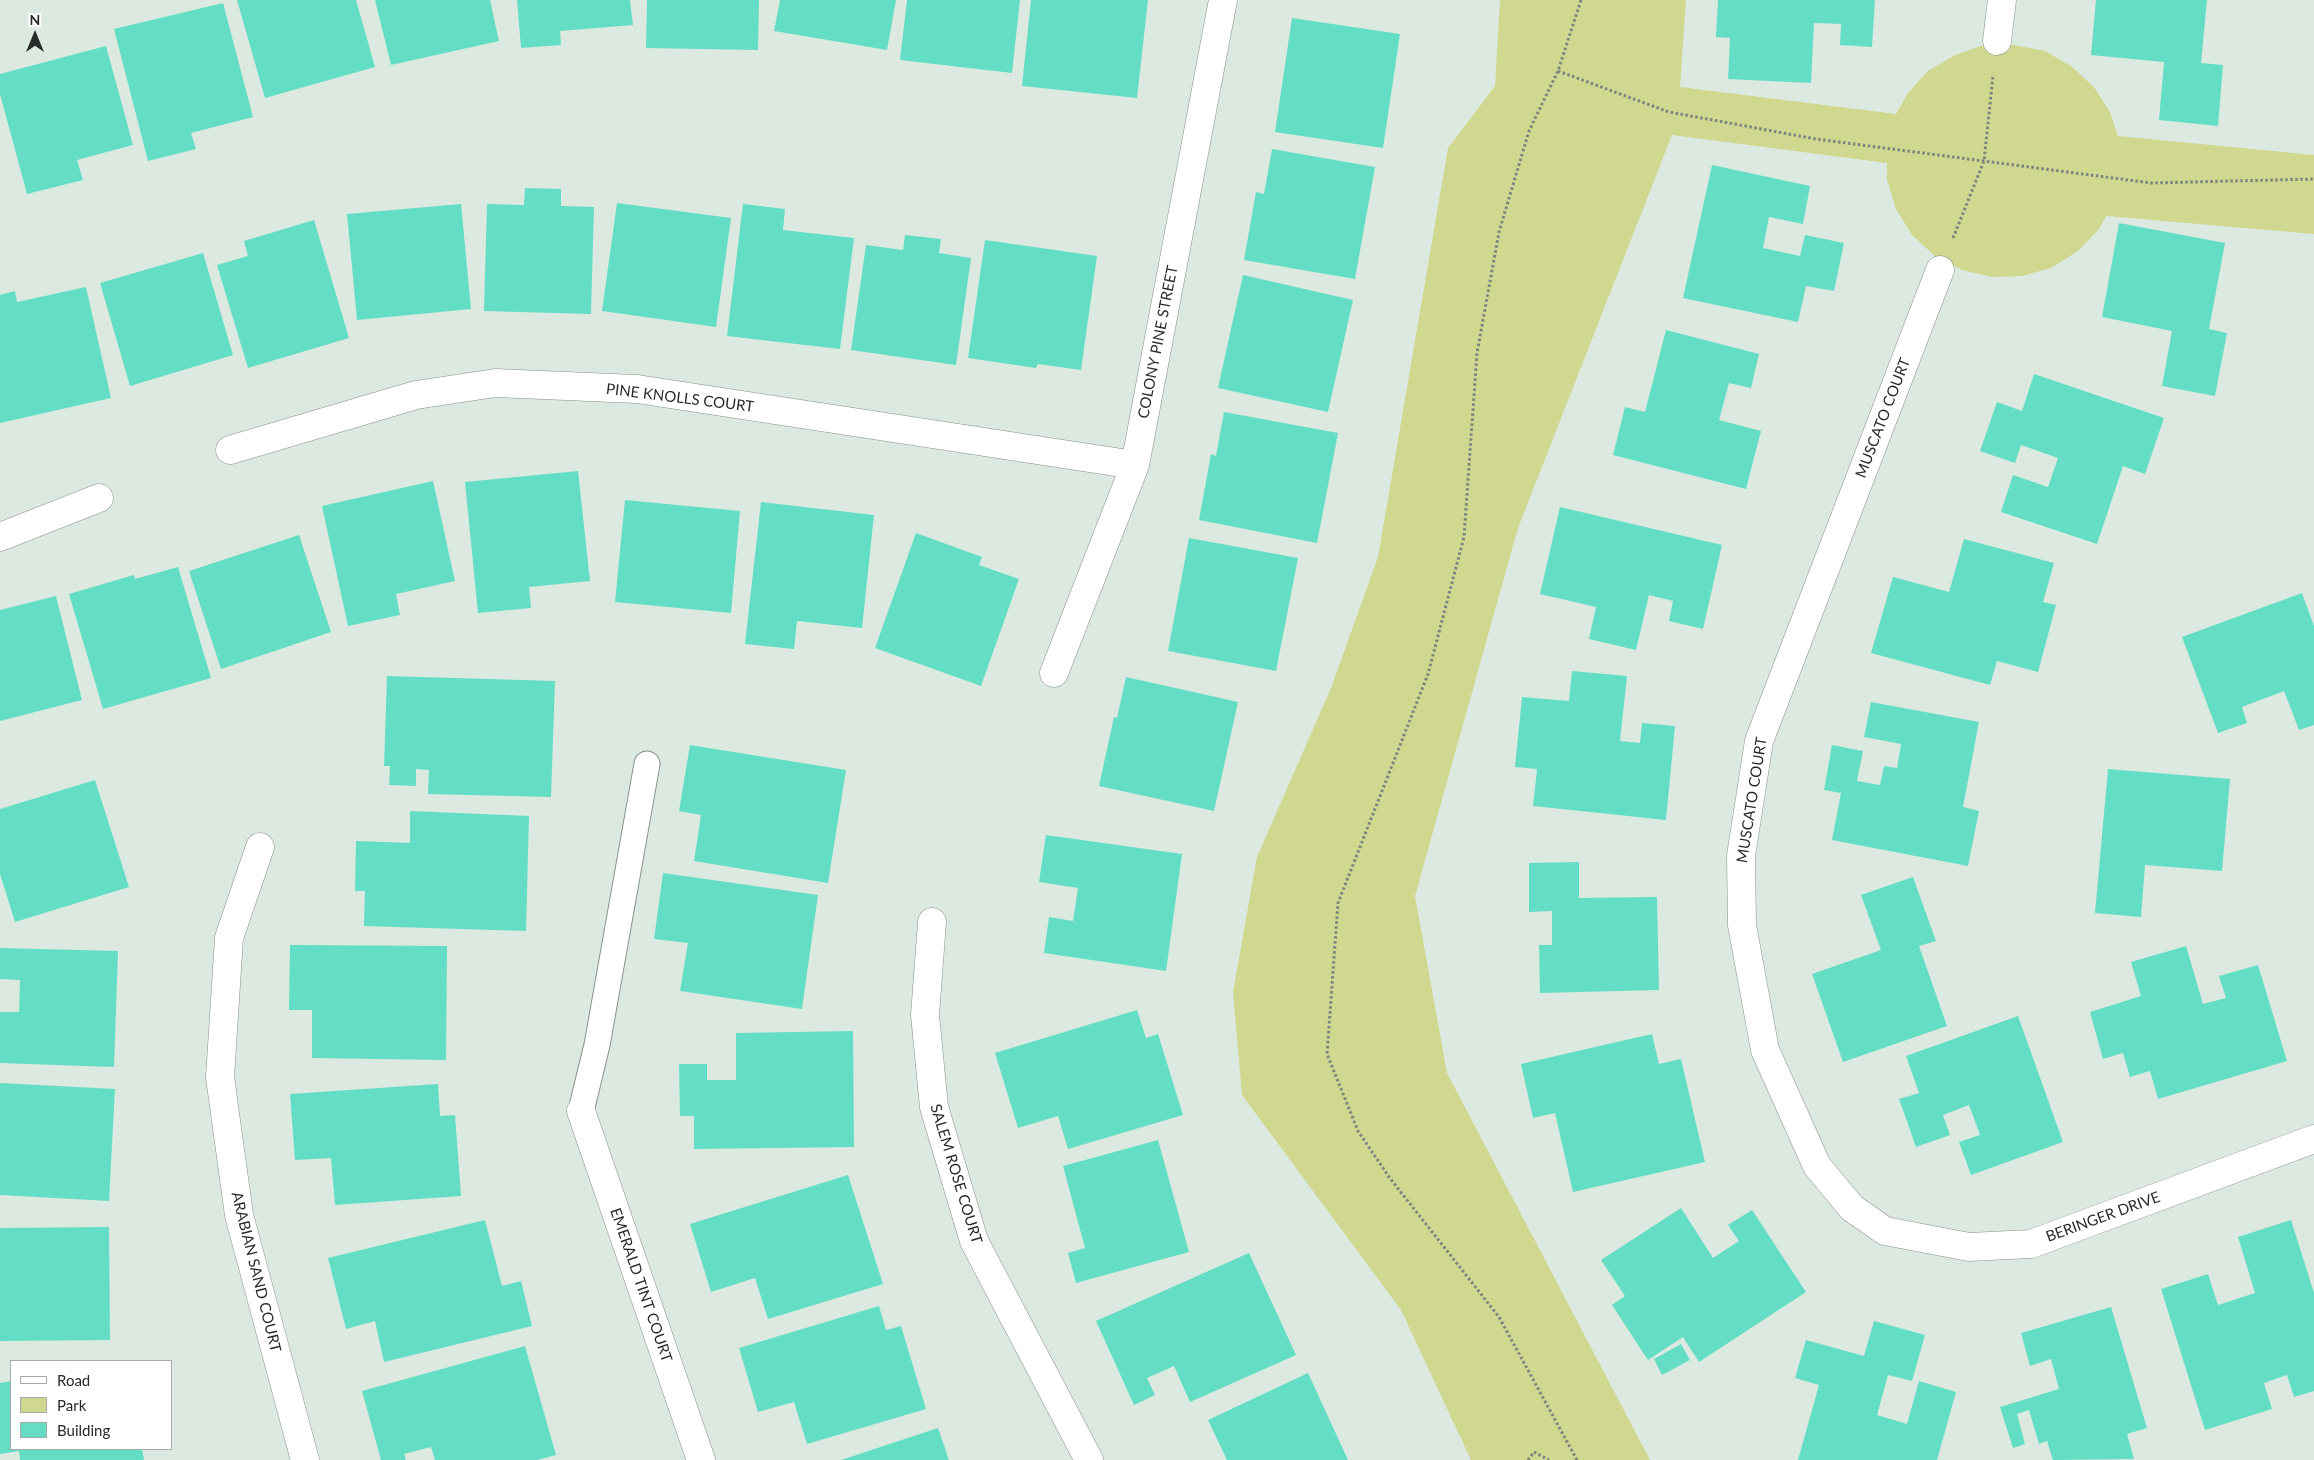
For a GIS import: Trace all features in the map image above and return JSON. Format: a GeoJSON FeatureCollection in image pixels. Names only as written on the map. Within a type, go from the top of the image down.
{"type":"FeatureCollection","features":[{"type":"Feature","properties":{"kind":"street","name":"COLONY PINE STREET"},"geometry":{"type":"LineString","coordinates":[[1054,673],[1135,465],[1223,0]]}},
{"type":"Feature","properties":{"kind":"street"},"geometry":{"type":"LineString","coordinates":[[1997,41],[2002,0]]}},
{"type":"Feature","properties":{"kind":"street","name":"MUSCATO COURT"},"geometry":{"type":"LineString","coordinates":[[1884,1231],[1852,1208],[1817,1166],[1766,1050],[1742,925],[1741,856],[1759,741],[1940,270]]}},
{"type":"Feature","properties":{"kind":"street","name":"PINE KNOLLS COURT"},"geometry":{"type":"LineString","coordinates":[[230,450],[416,395],[495,384],[637,389],[1135,465]]}},
{"type":"Feature","properties":{"kind":"street"},"geometry":{"type":"LineString","coordinates":[[0,537],[99,498]]}},
{"type":"Feature","properties":{"kind":"street","name":"ARABIAN SAND COURT"},"geometry":{"type":"LineString","coordinates":[[260,846],[229,938],[220,1077],[239,1215],[305,1460]]}},
{"type":"Feature","properties":{"kind":"street","name":"SALEM ROSE COURT"},"geometry":{"type":"LineString","coordinates":[[932,922],[925,1015],[934,1107],[974,1241],[1088,1460]]}},
{"type":"Feature","properties":{"kind":"street","name":"EMERALD TINT COURT"},"geometry":{"type":"LineString","coordinates":[[581,1111],[701,1460]]}},
{"type":"Feature","properties":{"kind":"street","name":"BERINGER DRIVE"},"geometry":{"type":"LineString","coordinates":[[1884,1231],[1969,1247],[2031,1244],[2314,1139]]}},
{"type":"Feature","properties":{"kind":"lane"},"geometry":{"type":"LineString","coordinates":[[581,1111],[597,1045],[647,764]]}},
{"type":"Feature","properties":{"kind":"path"},"geometry":{"type":"LineString","coordinates":[[1576,1460],[1499,1317],[1389,1177],[1358,1131],[1328,1054],[1338,903],[1428,674],[1464,537],[1477,352],[1499,232],[1528,131],[1558,71],[1581,0]]}},
{"type":"Feature","properties":{"kind":"path"},"geometry":{"type":"LineString","coordinates":[[1940,270],[1984,161],[1997,41]]}},
{"type":"Feature","properties":{"kind":"path"},"geometry":{"type":"LineString","coordinates":[[1558,71],[1669,112],[1816,139],[2151,182],[2314,179]]}},
{"type":"Feature","properties":{"kind":"path"},"geometry":{"type":"LineString","coordinates":[[1528,1460],[1534,1452],[1549,1460]]}},
{"type":"Feature","properties":{"kind":"green space"},"geometry":{"type":"Polygon","coordinates":[[[1500,0],[1686,0],[1680,87],[1896,114],[1908,93],[1928,71],[1955,55],[1984,45],[2014,45],[2045,51],[2071,66],[2094,87],[2110,112],[2118,136],[2314,155],[2314,234],[2106,216],[2099,229],[2078,251],[2051,268],[2022,276],[1992,277],[1962,270],[1935,256],[1912,235],[1896,209],[1887,180],[1887,163],[1672,135],[1518,528],[1415,896],[1447,1073],[1650,1460],[1471,1460],[1401,1310],[1242,1095],[1233,992],[1257,857],[1331,688],[1378,557],[1448,148],[1495,86],[1500,0]]]}},
{"type":"Feature","properties":{"kind":"building"},"geometry":{"type":"Polygon","coordinates":[[[237,0],[356,0],[375,67],[265,98],[237,0]]]}},
{"type":"Feature","properties":{"kind":"building"},"geometry":{"type":"Polygon","coordinates":[[[375,0],[490,0],[499,41],[391,65],[375,0]]]}},
{"type":"Feature","properties":{"kind":"building"},"geometry":{"type":"Polygon","coordinates":[[[517,0],[630,0],[633,25],[560,31],[561,45],[521,48],[517,0]]]}},
{"type":"Feature","properties":{"kind":"building"},"geometry":{"type":"Polygon","coordinates":[[[647,0],[759,0],[758,50],[646,48],[647,0]]]}},
{"type":"Feature","properties":{"kind":"building"},"geometry":{"type":"Polygon","coordinates":[[[780,0],[896,0],[887,50],[774,31],[780,0]]]}},
{"type":"Feature","properties":{"kind":"building"},"geometry":{"type":"Polygon","coordinates":[[[907,0],[1020,0],[1012,73],[900,60],[907,0]]]}},
{"type":"Feature","properties":{"kind":"building"},"geometry":{"type":"Polygon","coordinates":[[[1031,0],[1148,0],[1137,98],[1022,86],[1031,0]]]}},
{"type":"Feature","properties":{"kind":"building"},"geometry":{"type":"Polygon","coordinates":[[[1718,0],[1875,0],[1872,47],[1840,45],[1841,24],[1814,23],[1811,83],[1728,79],[1730,38],[1716,37],[1718,0]]]}},
{"type":"Feature","properties":{"kind":"building"},"geometry":{"type":"Polygon","coordinates":[[[2096,0],[2207,0],[2201,63],[2223,65],[2218,126],[2159,120],[2164,62],[2091,55],[2096,0]]]}},
{"type":"Feature","properties":{"kind":"building"},"geometry":{"type":"Polygon","coordinates":[[[223,3],[253,117],[191,133],[196,149],[148,161],[114,29],[223,3]]]}},
{"type":"Feature","properties":{"kind":"building"},"geometry":{"type":"Polygon","coordinates":[[[1292,18],[1400,34],[1383,148],[1275,132],[1292,18]]]}},
{"type":"Feature","properties":{"kind":"building"},"geometry":{"type":"Polygon","coordinates":[[[106,46],[133,145],[77,160],[83,180],[27,194],[0,94],[0,74],[106,46]]]}},
{"type":"Feature","properties":{"kind":"building"},"geometry":{"type":"Polygon","coordinates":[[[1272,149],[1375,167],[1355,279],[1244,260],[1256,192],[1264,194],[1272,149]]]}},
{"type":"Feature","properties":{"kind":"building"},"geometry":{"type":"Polygon","coordinates":[[[1712,165],[1810,186],[1803,224],[1769,217],[1763,248],[1800,256],[1805,235],[1844,243],[1834,291],[1806,286],[1798,322],[1683,298],[1712,165]]]}},
{"type":"Feature","properties":{"kind":"building"},"geometry":{"type":"Polygon","coordinates":[[[525,188],[561,189],[561,206],[594,207],[591,314],[484,311],[487,204],[524,205],[525,188]]]}},
{"type":"Feature","properties":{"kind":"building"},"geometry":{"type":"Polygon","coordinates":[[[617,203],[731,218],[716,327],[602,311],[617,203]]]}},
{"type":"Feature","properties":{"kind":"building"},"geometry":{"type":"Polygon","coordinates":[[[461,204],[471,309],[357,320],[347,214],[461,204]]]}},
{"type":"Feature","properties":{"kind":"building"},"geometry":{"type":"Polygon","coordinates":[[[743,204],[785,209],[783,230],[854,238],[840,349],[727,336],[743,204]]]}},
{"type":"Feature","properties":{"kind":"building"},"geometry":{"type":"Polygon","coordinates":[[[314,220],[349,338],[248,368],[217,265],[248,256],[244,241],[314,220]]]}},
{"type":"Feature","properties":{"kind":"building"},"geometry":{"type":"Polygon","coordinates":[[[2119,223],[2225,243],[2209,329],[2227,333],[2215,396],[2162,386],[2172,331],[2102,317],[2119,223]]]}},
{"type":"Feature","properties":{"kind":"building"},"geometry":{"type":"Polygon","coordinates":[[[905,235],[941,239],[939,253],[971,258],[956,365],[851,350],[866,245],[903,250],[905,235]]]}},
{"type":"Feature","properties":{"kind":"building"},"geometry":{"type":"Polygon","coordinates":[[[985,240],[1097,256],[1081,370],[1038,364],[1036,368],[968,358],[985,240]]]}},
{"type":"Feature","properties":{"kind":"building"},"geometry":{"type":"Polygon","coordinates":[[[203,253],[233,355],[130,386],[100,283],[203,253]]]}},
{"type":"Feature","properties":{"kind":"building"},"geometry":{"type":"Polygon","coordinates":[[[1243,275],[1353,300],[1328,412],[1218,388],[1243,275]]]}},
{"type":"Feature","properties":{"kind":"building"},"geometry":{"type":"Polygon","coordinates":[[[86,287],[111,398],[0,423],[0,295],[15,291],[17,302],[86,287]]]}},
{"type":"Feature","properties":{"kind":"building"},"geometry":{"type":"Polygon","coordinates":[[[1666,330],[1759,354],[1751,388],[1729,383],[1719,420],[1761,431],[1746,489],[1613,455],[1625,407],[1645,412],[1666,330]]]}},
{"type":"Feature","properties":{"kind":"building"},"geometry":{"type":"Polygon","coordinates":[[[2034,374],[2164,418],[2145,474],[2123,466],[2097,544],[2001,512],[2013,475],[2048,487],[2058,458],[2021,445],[2015,463],[1980,451],[1997,402],[2022,411],[2034,374]]]}},
{"type":"Feature","properties":{"kind":"building"},"geometry":{"type":"Polygon","coordinates":[[[1224,412],[1338,433],[1317,543],[1199,520],[1211,454],[1216,456],[1224,412]]]}},
{"type":"Feature","properties":{"kind":"building"},"geometry":{"type":"Polygon","coordinates":[[[578,471],[590,581],[529,587],[531,608],[478,613],[465,482],[578,471]]]}},
{"type":"Feature","properties":{"kind":"building"},"geometry":{"type":"Polygon","coordinates":[[[433,481],[455,581],[396,594],[400,615],[348,626],[322,506],[433,481]]]}},
{"type":"Feature","properties":{"kind":"building"},"geometry":{"type":"Polygon","coordinates":[[[625,500],[740,511],[731,613],[615,602],[625,500]]]}},
{"type":"Feature","properties":{"kind":"building"},"geometry":{"type":"Polygon","coordinates":[[[761,502],[874,515],[862,628],[797,621],[794,649],[745,644],[761,502]]]}},
{"type":"Feature","properties":{"kind":"building"},"geometry":{"type":"Polygon","coordinates":[[[1560,507],[1722,545],[1703,629],[1669,621],[1673,601],[1649,595],[1636,650],[1589,639],[1596,607],[1540,594],[1560,507]]]}},
{"type":"Feature","properties":{"kind":"building"},"geometry":{"type":"Polygon","coordinates":[[[916,533],[982,557],[979,565],[1019,579],[981,686],[875,648],[916,533]]]}},
{"type":"Feature","properties":{"kind":"building"},"geometry":{"type":"Polygon","coordinates":[[[299,535],[331,632],[221,669],[189,571],[299,535]]]}},
{"type":"Feature","properties":{"kind":"building"},"geometry":{"type":"Polygon","coordinates":[[[1189,538],[1298,558],[1276,671],[1168,651],[1189,538]]]}},
{"type":"Feature","properties":{"kind":"building"},"geometry":{"type":"Polygon","coordinates":[[[1964,539],[2054,563],[2043,602],[2056,605],[2038,672],[1997,661],[1990,685],[1871,653],[1893,577],[1949,592],[1964,539]]]}},
{"type":"Feature","properties":{"kind":"building"},"geometry":{"type":"Polygon","coordinates":[[[178,567],[211,678],[103,709],[69,594],[134,575],[135,579],[178,567]]]}},
{"type":"Feature","properties":{"kind":"building"},"geometry":{"type":"Polygon","coordinates":[[[2302,593],[2314,626],[2314,725],[2299,730],[2284,691],[2242,707],[2247,723],[2218,733],[2182,637],[2302,593]]]}},
{"type":"Feature","properties":{"kind":"building"},"geometry":{"type":"Polygon","coordinates":[[[56,596],[82,700],[0,721],[0,610],[56,596]]]}},
{"type":"Feature","properties":{"kind":"building"},"geometry":{"type":"Polygon","coordinates":[[[1572,671],[1627,676],[1620,741],[1640,743],[1642,723],[1675,726],[1666,820],[1533,806],[1537,769],[1515,767],[1522,697],[1569,701],[1572,671]]]}},
{"type":"Feature","properties":{"kind":"building"},"geometry":{"type":"Polygon","coordinates":[[[387,676],[555,681],[551,797],[428,794],[429,770],[416,769],[416,786],[389,785],[390,766],[384,766],[387,676]]]}},
{"type":"Feature","properties":{"kind":"building"},"geometry":{"type":"Polygon","coordinates":[[[1126,677],[1238,702],[1214,811],[1099,786],[1114,717],[1117,718],[1126,677]]]}},
{"type":"Feature","properties":{"kind":"building"},"geometry":{"type":"Polygon","coordinates":[[[1871,702],[1979,722],[1963,807],[1979,811],[1968,866],[1832,840],[1841,793],[1824,790],[1832,745],[1863,751],[1857,781],[1880,785],[1884,766],[1897,768],[1901,744],[1864,737],[1871,702]]]}},
{"type":"Feature","properties":{"kind":"building"},"geometry":{"type":"Polygon","coordinates":[[[690,745],[846,770],[828,883],[694,861],[701,815],[679,811],[690,745]]]}},
{"type":"Feature","properties":{"kind":"building"},"geometry":{"type":"Polygon","coordinates":[[[2108,769],[2230,779],[2222,871],[2145,865],[2141,917],[2095,913],[2108,769]]]}},
{"type":"Feature","properties":{"kind":"building"},"geometry":{"type":"Polygon","coordinates":[[[95,780],[129,887],[15,922],[0,874],[0,809],[95,780]]]}},
{"type":"Feature","properties":{"kind":"building"},"geometry":{"type":"Polygon","coordinates":[[[410,811],[529,816],[526,931],[364,926],[365,891],[355,891],[356,841],[410,843],[410,811]]]}},
{"type":"Feature","properties":{"kind":"building"},"geometry":{"type":"Polygon","coordinates":[[[1046,835],[1182,854],[1166,971],[1044,953],[1049,917],[1073,921],[1078,888],[1039,882],[1046,835]]]}},
{"type":"Feature","properties":{"kind":"building"},"geometry":{"type":"Polygon","coordinates":[[[1579,862],[1579,898],[1657,897],[1659,990],[1540,993],[1539,945],[1552,945],[1552,911],[1529,912],[1529,863],[1579,862]]]}},
{"type":"Feature","properties":{"kind":"building"},"geometry":{"type":"Polygon","coordinates":[[[663,873],[818,895],[802,1009],[680,991],[688,943],[654,939],[663,873]]]}},
{"type":"Feature","properties":{"kind":"building"},"geometry":{"type":"Polygon","coordinates":[[[1913,877],[1936,941],[1919,946],[1947,1026],[1843,1062],[1812,974],[1881,950],[1861,895],[1913,877]]]}},
{"type":"Feature","properties":{"kind":"building"},"geometry":{"type":"Polygon","coordinates":[[[290,945],[447,946],[446,1060],[312,1058],[312,1010],[289,1010],[290,945]]]}},
{"type":"Feature","properties":{"kind":"building"},"geometry":{"type":"Polygon","coordinates":[[[2186,946],[2203,1004],[2226,998],[2219,976],[2258,965],[2287,1061],[2158,1099],[2150,1071],[2130,1077],[2123,1053],[2103,1059],[2090,1012],[2141,996],[2131,962],[2186,946]]]}},
{"type":"Feature","properties":{"kind":"building"},"geometry":{"type":"Polygon","coordinates":[[[0,948],[118,951],[114,1067],[0,1063],[0,1012],[19,1012],[20,980],[0,979],[0,948]]]}},
{"type":"Feature","properties":{"kind":"building"},"geometry":{"type":"Polygon","coordinates":[[[1137,1010],[1146,1038],[1158,1034],[1183,1115],[1068,1149],[1058,1116],[1018,1128],[995,1053],[1137,1010]]]}},
{"type":"Feature","properties":{"kind":"building"},"geometry":{"type":"Polygon","coordinates":[[[2018,1016],[2063,1142],[1971,1175],[1959,1142],[1980,1135],[1969,1105],[1943,1115],[1950,1135],[1916,1147],[1899,1099],[1919,1093],[1906,1056],[2018,1016]]]}},
{"type":"Feature","properties":{"kind":"building"},"geometry":{"type":"Polygon","coordinates":[[[853,1031],[854,1147],[694,1149],[694,1116],[680,1116],[679,1064],[707,1064],[707,1080],[736,1080],[736,1033],[853,1031]]]}},
{"type":"Feature","properties":{"kind":"building"},"geometry":{"type":"Polygon","coordinates":[[[1652,1034],[1659,1064],[1681,1059],[1705,1162],[1573,1192],[1555,1113],[1533,1118],[1521,1064],[1652,1034]]]}},
{"type":"Feature","properties":{"kind":"building"},"geometry":{"type":"Polygon","coordinates":[[[0,1083],[115,1089],[109,1201],[0,1195],[0,1083]]]}},
{"type":"Feature","properties":{"kind":"building"},"geometry":{"type":"Polygon","coordinates":[[[438,1084],[440,1116],[455,1115],[461,1196],[335,1205],[331,1158],[295,1160],[290,1094],[438,1084]]]}},
{"type":"Feature","properties":{"kind":"building"},"geometry":{"type":"Polygon","coordinates":[[[1158,1140],[1189,1252],[1076,1283],[1068,1253],[1085,1248],[1063,1166],[1158,1140]]]}},
{"type":"Feature","properties":{"kind":"building"},"geometry":{"type":"Polygon","coordinates":[[[848,1175],[883,1284],[768,1319],[755,1278],[711,1292],[690,1224],[848,1175]]]}},
{"type":"Feature","properties":{"kind":"building"},"geometry":{"type":"Polygon","coordinates":[[[1681,1208],[1713,1258],[1739,1241],[1728,1225],[1752,1210],[1806,1292],[1699,1362],[1683,1337],[1648,1360],[1612,1305],[1625,1296],[1601,1260],[1681,1208]]]}},
{"type":"Feature","properties":{"kind":"building"},"geometry":{"type":"Polygon","coordinates":[[[485,1220],[502,1286],[521,1281],[532,1326],[384,1362],[375,1321],[346,1329],[328,1258],[485,1220]]]}},
{"type":"Feature","properties":{"kind":"building"},"geometry":{"type":"Polygon","coordinates":[[[2291,1220],[2314,1293],[2314,1391],[2294,1397],[2287,1375],[2264,1383],[2272,1409],[2205,1430],[2161,1289],[2208,1274],[2218,1305],[2255,1293],[2238,1237],[2291,1220]]]}},
{"type":"Feature","properties":{"kind":"building"},"geometry":{"type":"Polygon","coordinates":[[[109,1227],[110,1340],[0,1341],[0,1228],[109,1227]]]}},
{"type":"Feature","properties":{"kind":"building"},"geometry":{"type":"Polygon","coordinates":[[[1249,1253],[1296,1355],[1190,1402],[1174,1366],[1147,1378],[1155,1395],[1134,1405],[1096,1321],[1249,1253]]]}},
{"type":"Feature","properties":{"kind":"building"},"geometry":{"type":"Polygon","coordinates":[[[879,1306],[886,1330],[901,1326],[926,1409],[807,1444],[794,1402],[758,1412],[739,1348],[879,1306]]]}},
{"type":"Feature","properties":{"kind":"building"},"geometry":{"type":"Polygon","coordinates":[[[2111,1307],[2147,1428],[2127,1434],[2134,1459],[2053,1460],[2047,1441],[2039,1444],[2029,1410],[2017,1414],[2025,1444],[2013,1448],[2000,1407],[2059,1389],[2051,1359],[2030,1366],[2021,1333],[2111,1307]]]}},
{"type":"Feature","properties":{"kind":"building"},"geometry":{"type":"Polygon","coordinates":[[[1874,1321],[1925,1335],[1912,1381],[1888,1375],[1877,1415],[1907,1424],[1919,1381],[1956,1392],[1937,1460],[1798,1460],[1819,1385],[1795,1378],[1806,1340],[1864,1356],[1874,1321]]]}},
{"type":"Feature","properties":{"kind":"building"},"geometry":{"type":"Polygon","coordinates":[[[1681,1344],[1690,1360],[1662,1375],[1654,1359],[1681,1344]]]}},
{"type":"Feature","properties":{"kind":"building"},"geometry":{"type":"Polygon","coordinates":[[[525,1346],[556,1455],[537,1460],[435,1460],[431,1447],[404,1454],[406,1460],[381,1460],[362,1391],[525,1346]]]}},
{"type":"Feature","properties":{"kind":"building"},"geometry":{"type":"Polygon","coordinates":[[[1308,1373],[1348,1460],[1227,1460],[1208,1420],[1308,1373]]]}},
{"type":"Feature","properties":{"kind":"building"},"geometry":{"type":"Polygon","coordinates":[[[10,1381],[10,1450],[142,1450],[144,1460],[20,1460],[19,1451],[0,1454],[0,1383],[10,1381]]]}},
{"type":"Feature","properties":{"kind":"building"},"geometry":{"type":"Polygon","coordinates":[[[938,1428],[949,1460],[841,1460],[938,1428]]]}}]}
